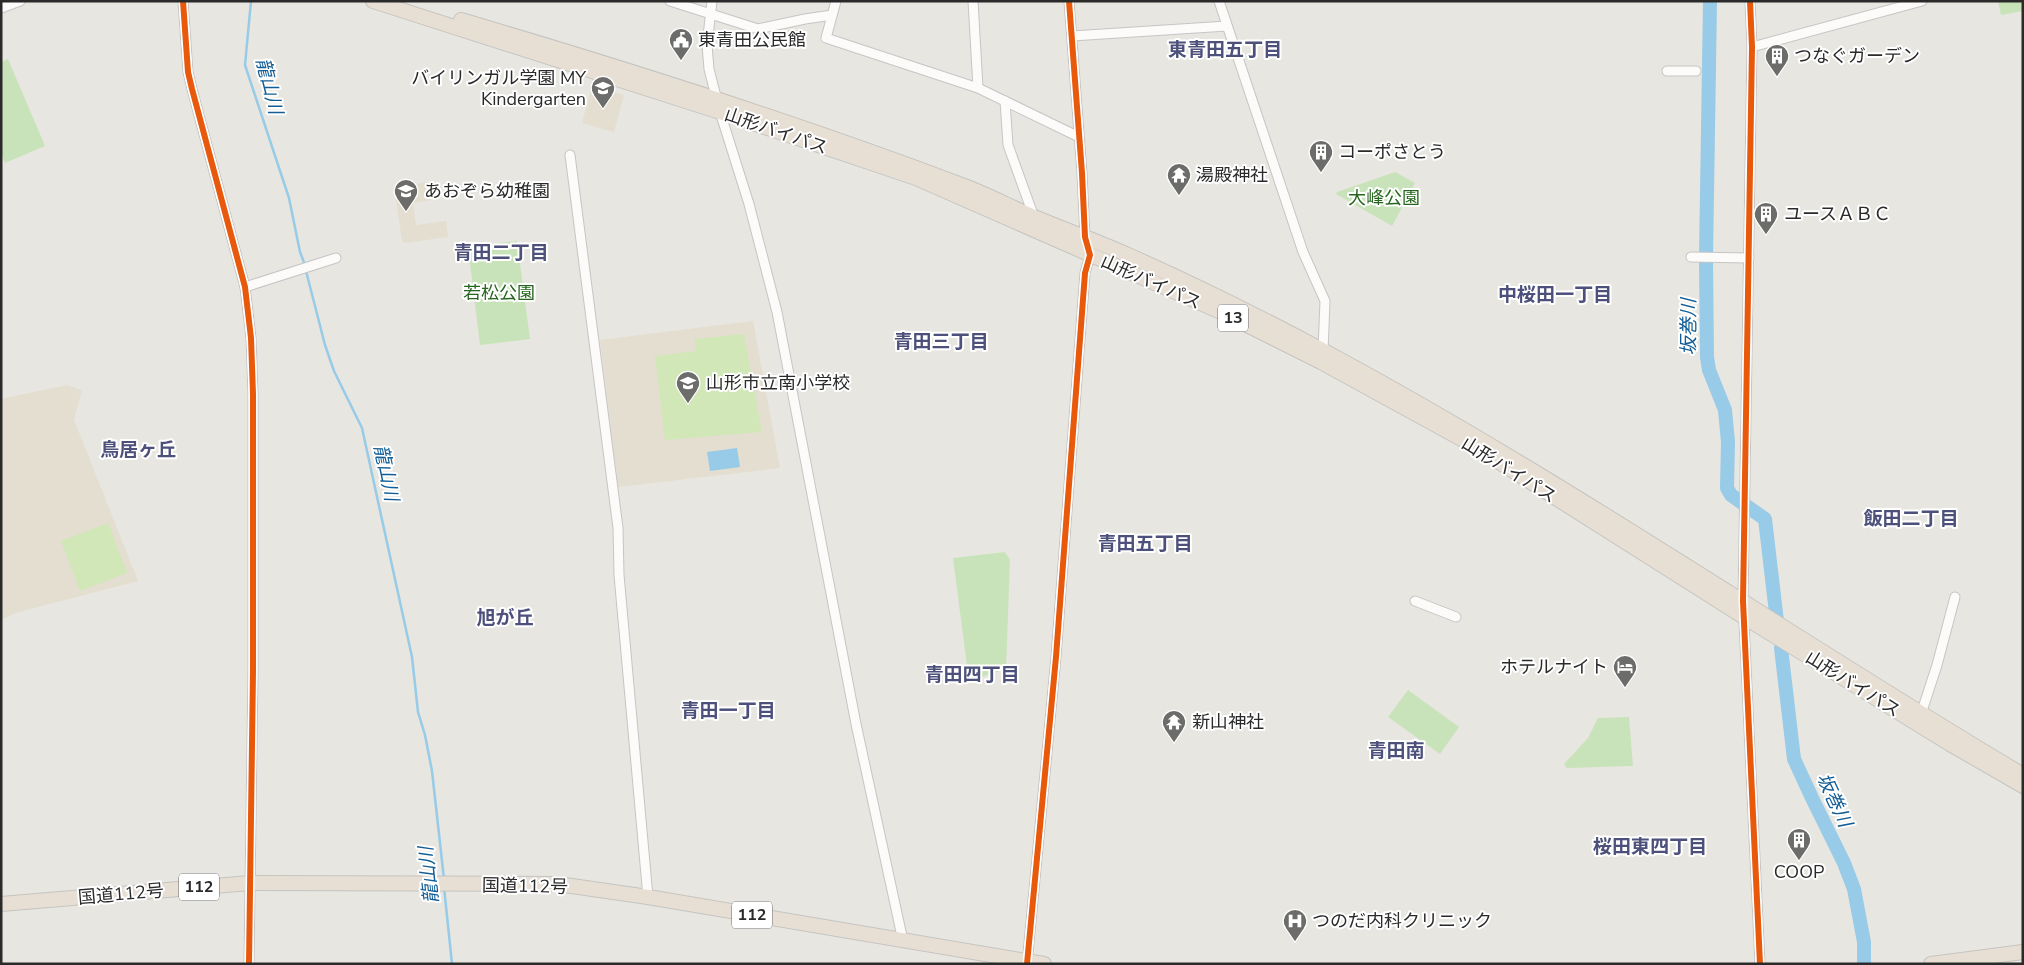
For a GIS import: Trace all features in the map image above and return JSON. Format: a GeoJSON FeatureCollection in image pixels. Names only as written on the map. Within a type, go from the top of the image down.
{"type":"FeatureCollection","features":[{"type":"Feature","properties":{"kind":"highway","name":"山形バイパス"},"geometry":{"type":"LineString","coordinates":[[373,1],[884,156],[970,188],[1172,276],[1322,351],[1483,440],[1744,601],[2023,786]]}},
{"type":"Feature","properties":{"kind":"highway","name":"山形バイパス"},"geometry":{"type":"LineString","coordinates":[[403,1],[719,106],[916,178],[1221,312],[1321,362],[1460,439],[1744,617],[1923,721],[1941,726],[2023,775]]}},
{"type":"Feature","properties":{"kind":"highway"},"geometry":{"type":"LineString","coordinates":[[1923,721],[1958,753],[2023,794]]}},
{"type":"Feature","properties":{"kind":"highway"},"geometry":{"type":"LineString","coordinates":[[1941,726],[2023,769]]}},
{"type":"Feature","properties":{"kind":"highway","name":"国道112号"},"geometry":{"type":"LineString","coordinates":[[1,904],[250,883],[558,884],[648,896],[1044,964]]}},
{"type":"Feature","properties":{"kind":"highway"},"geometry":{"type":"LineString","coordinates":[[1931,964],[2023,952]]}},
{"type":"Feature","properties":{"kind":"street"},"geometry":{"type":"LineString","coordinates":[[1,8],[20,1]]}},
{"type":"Feature","properties":{"kind":"street"},"geometry":{"type":"LineString","coordinates":[[183,1],[186,52],[192,89],[245,287],[251,338],[254,394],[254,671],[249,964]]}},
{"type":"Feature","properties":{"kind":"street"},"geometry":{"type":"LineString","coordinates":[[670,1],[758,29],[805,18],[832,15]]}},
{"type":"Feature","properties":{"kind":"street"},"geometry":{"type":"LineString","coordinates":[[712,1],[709,14],[707,45],[709,69],[749,204],[777,312],[856,724],[903,941]]}},
{"type":"Feature","properties":{"kind":"street"},"geometry":{"type":"LineString","coordinates":[[836,1],[826,38],[978,88],[1079,137]]}},
{"type":"Feature","properties":{"kind":"street"},"geometry":{"type":"LineString","coordinates":[[973,1],[978,88]]}},
{"type":"Feature","properties":{"kind":"street"},"geometry":{"type":"LineString","coordinates":[[1027,962],[1056,657],[1085,273],[1090,255],[1084,237],[1069,1]]}},
{"type":"Feature","properties":{"kind":"street"},"geometry":{"type":"LineString","coordinates":[[1220,1],[1303,252],[1324,301],[1322,351]]}},
{"type":"Feature","properties":{"kind":"street"},"geometry":{"type":"LineString","coordinates":[[1750,1],[1752,47],[1744,617],[1760,964]]}},
{"type":"Feature","properties":{"kind":"street"},"geometry":{"type":"LineString","coordinates":[[1752,47],[1922,1]]}},
{"type":"Feature","properties":{"kind":"street"},"geometry":{"type":"LineString","coordinates":[[1072,36],[1227,26]]}},
{"type":"Feature","properties":{"kind":"street"},"geometry":{"type":"LineString","coordinates":[[1667,71],[1696,71]]}},
{"type":"Feature","properties":{"kind":"street"},"geometry":{"type":"LineString","coordinates":[[1005,101],[1008,145],[1034,217]]}},
{"type":"Feature","properties":{"kind":"street"},"geometry":{"type":"LineString","coordinates":[[570,155],[617,520],[619,575],[648,896]]}},
{"type":"Feature","properties":{"kind":"street"},"geometry":{"type":"LineString","coordinates":[[1691,257],[1748,258]]}},
{"type":"Feature","properties":{"kind":"street"},"geometry":{"type":"LineString","coordinates":[[245,287],[336,258]]}},
{"type":"Feature","properties":{"kind":"street"},"geometry":{"type":"LineString","coordinates":[[1923,721],[1955,597]]}},
{"type":"Feature","properties":{"kind":"street"},"geometry":{"type":"LineString","coordinates":[[1415,601],[1456,617]]}},
{"type":"Feature","properties":{"kind":"shaded area","name":"バイリンガル学園 MY Kindergarten"},"geometry":{"type":"Polygon","coordinates":[[[592,86],[624,95],[614,132],[582,123],[592,86]]]}},
{"type":"Feature","properties":{"kind":"shaded area","name":"あおぞら幼稚園"},"geometry":{"type":"Polygon","coordinates":[[[429,182],[434,186],[436,192],[430,200],[413,203],[416,225],[446,221],[448,237],[406,243],[402,241],[394,187],[429,182]]]}},
{"type":"Feature","properties":{"kind":"shaded area","name":"山形市立南小学校"},"geometry":{"type":"Polygon","coordinates":[[[753,321],[780,468],[618,487],[600,340],[753,321]]]}},
{"type":"Feature","properties":{"kind":"shaded area"},"geometry":{"type":"Polygon","coordinates":[[[67,385],[82,390],[74,420],[138,581],[15,613],[1,620],[1,399],[67,385]]]}},
{"type":"Feature","properties":{"kind":"green space"},"geometry":{"type":"Polygon","coordinates":[[[1998,1],[2023,1],[2023,11],[2001,15],[1998,1]]]}},
{"type":"Feature","properties":{"kind":"green space"},"geometry":{"type":"Polygon","coordinates":[[[8,59],[45,146],[5,163],[1,154],[1,62],[8,59]]]}},
{"type":"Feature","properties":{"kind":"green space","name":"大峰公園"},"geometry":{"type":"Polygon","coordinates":[[[1395,172],[1415,183],[1392,226],[1336,194],[1337,192],[1395,172]]]}},
{"type":"Feature","properties":{"kind":"green space","name":"若松公園"},"geometry":{"type":"Polygon","coordinates":[[[517,241],[530,339],[480,345],[468,247],[517,241]]]}},
{"type":"Feature","properties":{"kind":"green space"},"geometry":{"type":"Polygon","coordinates":[[[744,334],[762,432],[665,440],[655,356],[696,351],[695,339],[744,334]]]}},
{"type":"Feature","properties":{"kind":"green space"},"geometry":{"type":"Polygon","coordinates":[[[108,523],[127,573],[80,591],[61,541],[108,523]]]}},
{"type":"Feature","properties":{"kind":"green space"},"geometry":{"type":"Polygon","coordinates":[[[1005,552],[1010,560],[1006,669],[969,681],[953,558],[1005,552]]]}},
{"type":"Feature","properties":{"kind":"green space"},"geometry":{"type":"Polygon","coordinates":[[[1408,690],[1459,727],[1440,754],[1388,717],[1408,690]]]}},
{"type":"Feature","properties":{"kind":"green space"},"geometry":{"type":"Polygon","coordinates":[[[1629,717],[1633,766],[1567,768],[1564,764],[1588,738],[1598,718],[1629,717]]]}},
{"type":"Feature","properties":{"kind":"water"},"geometry":{"type":"Polygon","coordinates":[[[737,448],[740,467],[710,471],[707,452],[737,448]]]}},
{"type":"Feature","properties":{"kind":"waterway","name":"龍山川"},"geometry":{"type":"LineString","coordinates":[[251,1],[245,65],[289,198],[300,252],[305,265]]}},
{"type":"Feature","properties":{"kind":"waterway","name":"坂巻川"},"geometry":{"type":"LineString","coordinates":[[1710,1],[1706,258],[1707,357],[1709,370],[1725,410],[1728,442],[1727,488],[1731,495],[1765,519],[1778,630]]}},
{"type":"Feature","properties":{"kind":"waterway","name":"龍山川"},"geometry":{"type":"LineString","coordinates":[[306,271],[325,345],[334,371],[362,428],[412,657],[418,712],[425,735],[432,771],[444,879]]}},
{"type":"Feature","properties":{"kind":"waterway","name":"坂巻川"},"geometry":{"type":"LineString","coordinates":[[1781,648],[1794,759],[1844,863],[1854,889],[1864,942],[1864,964]]}},
{"type":"Feature","properties":{"kind":"waterway","name":"龍山川"},"geometry":{"type":"LineString","coordinates":[[444,887],[452,964]]}},
{"type":"Feature","properties":{"kind":"cycle path"},"geometry":{"type":"LineString","coordinates":[[183,1],[188,72],[245,287],[251,338],[253,394],[253,671],[249,964]]}},
{"type":"Feature","properties":{"kind":"cycle path"},"geometry":{"type":"LineString","coordinates":[[1027,964],[1056,657],[1085,273],[1090,255],[1085,237],[1069,1]]}},
{"type":"Feature","properties":{"kind":"cycle path"},"geometry":{"type":"LineString","coordinates":[[1750,1],[1752,47],[1743,601],[1760,964]]}},
{"type":"Feature","properties":{"kind":"place","name":"東青田公民館"},"geometry":{"type":"Point","coordinates":[681,61]}},
{"type":"Feature","properties":{"kind":"place","name":"つなぐガーデン"},"geometry":{"type":"Point","coordinates":[1777,77]}},
{"type":"Feature","properties":{"kind":"place","name":"バイリンガル学園 MY Kindergarten"},"geometry":{"type":"Point","coordinates":[603,109]}},
{"type":"Feature","properties":{"kind":"place","name":"コーポさとう"},"geometry":{"type":"Point","coordinates":[1321,173]}},
{"type":"Feature","properties":{"kind":"place","name":"湯殿神社"},"geometry":{"type":"Point","coordinates":[1179,196]}},
{"type":"Feature","properties":{"kind":"place","name":"あおぞら幼稚園"},"geometry":{"type":"Point","coordinates":[406,212]}},
{"type":"Feature","properties":{"kind":"place","name":"ユースＡＢＣ"},"geometry":{"type":"Point","coordinates":[1766,235]}},
{"type":"Feature","properties":{"kind":"place","name":"山形市立南小学校"},"geometry":{"type":"Point","coordinates":[688,404]}},
{"type":"Feature","properties":{"kind":"place","name":"ホテルナイト"},"geometry":{"type":"Point","coordinates":[1625,688]}},
{"type":"Feature","properties":{"kind":"place","name":"新山神社"},"geometry":{"type":"Point","coordinates":[1174,743]}},
{"type":"Feature","properties":{"kind":"place","name":"COOP"},"geometry":{"type":"Point","coordinates":[1799,861]}},
{"type":"Feature","properties":{"kind":"place","name":"つのだ内科クリニック"},"geometry":{"type":"Point","coordinates":[1295,942]}},
{"type":"Feature","properties":{"kind":"district","name":"東青田五丁目"},"geometry":{"type":"Point","coordinates":[1225,50]}},
{"type":"Feature","properties":{"kind":"district","name":"青田二丁目"},"geometry":{"type":"Point","coordinates":[501,253]}},
{"type":"Feature","properties":{"kind":"district","name":"中桜田一丁目"},"geometry":{"type":"Point","coordinates":[1555,295]}},
{"type":"Feature","properties":{"kind":"district","name":"青田三丁目"},"geometry":{"type":"Point","coordinates":[941,342]}},
{"type":"Feature","properties":{"kind":"district","name":"鳥居ヶ丘"},"geometry":{"type":"Point","coordinates":[138,450]}},
{"type":"Feature","properties":{"kind":"district","name":"飯田二丁目"},"geometry":{"type":"Point","coordinates":[1911,519]}},
{"type":"Feature","properties":{"kind":"district","name":"青田五丁目"},"geometry":{"type":"Point","coordinates":[1145,544]}},
{"type":"Feature","properties":{"kind":"district","name":"旭が丘"},"geometry":{"type":"Point","coordinates":[505,618]}},
{"type":"Feature","properties":{"kind":"district","name":"青田四丁目"},"geometry":{"type":"Point","coordinates":[972,675]}},
{"type":"Feature","properties":{"kind":"district","name":"青田一丁目"},"geometry":{"type":"Point","coordinates":[728,711]}},
{"type":"Feature","properties":{"kind":"district","name":"青田南"},"geometry":{"type":"Point","coordinates":[1396,751]}},
{"type":"Feature","properties":{"kind":"district","name":"桜田東四丁目"},"geometry":{"type":"Point","coordinates":[1650,847]}}]}
